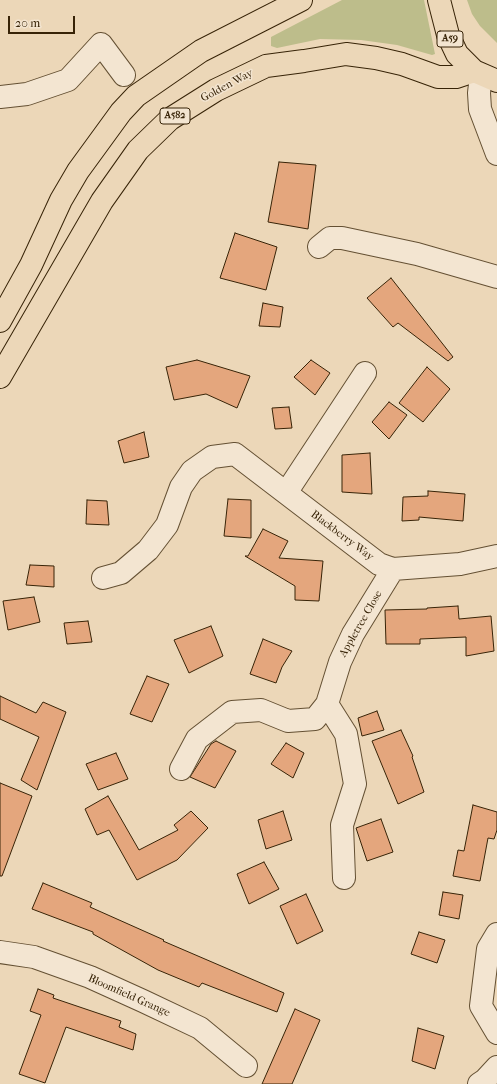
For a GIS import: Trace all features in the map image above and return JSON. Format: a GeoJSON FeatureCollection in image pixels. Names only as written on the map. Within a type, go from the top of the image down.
{"type":"FeatureCollection","features":[{"type":"Feature","properties":{"kind":"highway"},"geometry":{"type":"LineString","coordinates":[[0,321],[31,265],[61,200],[78,171],[121,112],[136,96],[201,51],[301,0]]}},
{"type":"Feature","properties":{"kind":"highway","name":"A59"},"geometry":{"type":"LineString","coordinates":[[439,0],[448,35],[457,54],[484,76]]}},
{"type":"Feature","properties":{"kind":"highway","name":"Golden Way"},"geometry":{"type":"LineString","coordinates":[[0,377],[102,201],[138,150],[170,119],[216,90],[266,66],[346,54],[376,58],[402,64],[438,77],[484,76]]}},
{"type":"Feature","properties":{"kind":"street"},"geometry":{"type":"LineString","coordinates":[[0,97],[27,94],[68,80],[101,44],[124,76]]}},
{"type":"Feature","properties":{"kind":"street"},"geometry":{"type":"LineString","coordinates":[[484,76],[479,93],[480,109],[497,154]]}},
{"type":"Feature","properties":{"kind":"street"},"geometry":{"type":"LineString","coordinates":[[319,247],[330,238],[342,238],[417,254],[497,277]]}},
{"type":"Feature","properties":{"kind":"street"},"geometry":{"type":"LineString","coordinates":[[286,493],[365,373]]}},
{"type":"Feature","properties":{"kind":"street","name":"Blackberry Way"},"geometry":{"type":"LineString","coordinates":[[103,578],[121,573],[148,550],[167,524],[181,487],[192,471],[212,457],[235,454],[368,557],[393,569],[460,564],[497,556]]}},
{"type":"Feature","properties":{"kind":"street","name":"Appletree Close"},"geometry":{"type":"LineString","coordinates":[[181,769],[197,738],[232,712],[261,710],[288,721],[315,719],[327,704],[340,662],[353,634],[393,569]]}},
{"type":"Feature","properties":{"kind":"street"},"geometry":{"type":"LineString","coordinates":[[327,704],[346,734],[355,784],[342,825],[344,878]]}},
{"type":"Feature","properties":{"kind":"street"},"geometry":{"type":"LineString","coordinates":[[497,934],[488,949],[481,1006],[497,1033]]}},
{"type":"Feature","properties":{"kind":"street","name":"Bloomfield Grange"},"geometry":{"type":"LineString","coordinates":[[0,952],[34,958],[90,977],[150,1004],[200,1028],[246,1066]]}},
{"type":"Feature","properties":{"kind":"street"},"geometry":{"type":"LineString","coordinates":[[479,1084],[485,1080],[497,1067]]}},
{"type":"Feature","properties":{"kind":"green space"},"geometry":{"type":"Polygon","coordinates":[[[342,0],[424,0],[435,54],[432,55],[397,45],[361,40],[320,39],[277,48],[271,46],[271,37],[342,0]]]}},
{"type":"Feature","properties":{"kind":"green space"},"geometry":{"type":"Polygon","coordinates":[[[467,0],[497,0],[497,43],[480,26],[472,14],[467,0]]]}},
{"type":"Feature","properties":{"kind":"building"},"geometry":{"type":"Polygon","coordinates":[[[279,162],[316,165],[308,229],[268,222],[279,162]]]}},
{"type":"Feature","properties":{"kind":"building"},"geometry":{"type":"Polygon","coordinates":[[[235,233],[277,247],[266,290],[220,278],[235,233]]]}},
{"type":"Feature","properties":{"kind":"building"},"geometry":{"type":"Polygon","coordinates":[[[391,278],[453,357],[448,361],[398,323],[393,327],[367,298],[391,278]]]}},
{"type":"Feature","properties":{"kind":"building"},"geometry":{"type":"Polygon","coordinates":[[[263,303],[283,307],[280,327],[259,326],[263,303]]]}},
{"type":"Feature","properties":{"kind":"building"},"geometry":{"type":"Polygon","coordinates":[[[197,360],[250,376],[237,408],[206,394],[174,400],[166,367],[197,360]]]}},
{"type":"Feature","properties":{"kind":"building"},"geometry":{"type":"Polygon","coordinates":[[[311,360],[330,373],[315,395],[294,377],[311,360]]]}},
{"type":"Feature","properties":{"kind":"building"},"geometry":{"type":"Polygon","coordinates":[[[427,367],[450,389],[423,422],[399,403],[427,367]]]}},
{"type":"Feature","properties":{"kind":"building"},"geometry":{"type":"Polygon","coordinates":[[[389,402],[407,415],[389,439],[372,422],[389,402]]]}},
{"type":"Feature","properties":{"kind":"building"},"geometry":{"type":"Polygon","coordinates":[[[289,407],[292,428],[275,429],[272,408],[289,407]]]}},
{"type":"Feature","properties":{"kind":"building"},"geometry":{"type":"Polygon","coordinates":[[[144,432],[149,457],[124,463],[118,441],[144,432]]]}},
{"type":"Feature","properties":{"kind":"building"},"geometry":{"type":"Polygon","coordinates":[[[370,453],[372,494],[342,492],[342,455],[370,453]]]}},
{"type":"Feature","properties":{"kind":"building"},"geometry":{"type":"Polygon","coordinates":[[[428,491],[465,494],[463,521],[419,517],[419,520],[402,521],[403,497],[428,496],[428,491]]]}},
{"type":"Feature","properties":{"kind":"building"},"geometry":{"type":"Polygon","coordinates":[[[228,499],[251,500],[251,538],[224,536],[228,499]]]}},
{"type":"Feature","properties":{"kind":"building"},"geometry":{"type":"Polygon","coordinates":[[[87,500],[107,501],[109,525],[86,524],[87,500]]]}},
{"type":"Feature","properties":{"kind":"building"},"geometry":{"type":"Polygon","coordinates":[[[263,529],[288,541],[279,558],[323,561],[319,601],[295,600],[295,586],[245,556],[248,556],[263,529]]]}},
{"type":"Feature","properties":{"kind":"building"},"geometry":{"type":"Polygon","coordinates":[[[30,565],[54,566],[54,587],[26,585],[30,565]]]}},
{"type":"Feature","properties":{"kind":"building"},"geometry":{"type":"Polygon","coordinates":[[[34,597],[40,622],[8,630],[3,601],[34,597]]]}},
{"type":"Feature","properties":{"kind":"building"},"geometry":{"type":"Polygon","coordinates":[[[458,606],[459,619],[491,616],[494,651],[466,656],[466,637],[420,639],[420,644],[386,644],[385,610],[427,609],[458,606]]]}},
{"type":"Feature","properties":{"kind":"building"},"geometry":{"type":"Polygon","coordinates":[[[88,621],[92,642],[67,644],[64,623],[88,621]]]}},
{"type":"Feature","properties":{"kind":"building"},"geometry":{"type":"Polygon","coordinates":[[[211,626],[223,656],[189,673],[174,640],[211,626]]]}},
{"type":"Feature","properties":{"kind":"building"},"geometry":{"type":"Polygon","coordinates":[[[263,639],[292,651],[282,667],[276,683],[250,674],[263,639]]]}},
{"type":"Feature","properties":{"kind":"building"},"geometry":{"type":"Polygon","coordinates":[[[147,676],[169,684],[152,722],[130,714],[147,676]]]}},
{"type":"Feature","properties":{"kind":"building"},"geometry":{"type":"Polygon","coordinates":[[[0,696],[36,713],[43,702],[66,712],[37,790],[21,780],[39,737],[0,719],[0,696]]]}},
{"type":"Feature","properties":{"kind":"building"},"geometry":{"type":"Polygon","coordinates":[[[377,711],[384,730],[362,736],[358,718],[377,711]]]}},
{"type":"Feature","properties":{"kind":"building"},"geometry":{"type":"Polygon","coordinates":[[[401,730],[413,756],[412,757],[424,792],[398,804],[372,741],[401,730]]]}},
{"type":"Feature","properties":{"kind":"building"},"geometry":{"type":"Polygon","coordinates":[[[216,741],[236,751],[215,788],[190,777],[211,744],[216,741]]]}},
{"type":"Feature","properties":{"kind":"building"},"geometry":{"type":"Polygon","coordinates":[[[286,743],[304,753],[293,778],[271,764],[286,743]]]}},
{"type":"Feature","properties":{"kind":"building"},"geometry":{"type":"Polygon","coordinates":[[[116,753],[128,779],[98,790],[86,764],[116,753]]]}},
{"type":"Feature","properties":{"kind":"building"},"geometry":{"type":"Polygon","coordinates":[[[0,783],[32,796],[2,876],[0,876],[0,783]]]}},
{"type":"Feature","properties":{"kind":"building"},"geometry":{"type":"Polygon","coordinates":[[[108,796],[139,850],[178,830],[174,825],[191,811],[208,828],[177,860],[137,880],[109,830],[97,835],[85,809],[108,796]]]}},
{"type":"Feature","properties":{"kind":"building"},"geometry":{"type":"Polygon","coordinates":[[[473,805],[497,812],[497,830],[494,839],[488,838],[480,881],[453,876],[458,850],[464,851],[473,805]]]}},
{"type":"Feature","properties":{"kind":"building"},"geometry":{"type":"Polygon","coordinates":[[[283,811],[292,840],[266,849],[258,820],[283,811]]]}},
{"type":"Feature","properties":{"kind":"building"},"geometry":{"type":"Polygon","coordinates":[[[381,819],[393,852],[367,861],[356,828],[381,819]]]}},
{"type":"Feature","properties":{"kind":"building"},"geometry":{"type":"Polygon","coordinates":[[[264,862],[279,889],[249,904],[237,874],[264,862]]]}},
{"type":"Feature","properties":{"kind":"building"},"geometry":{"type":"Polygon","coordinates":[[[43,883],[92,903],[90,907],[164,940],[163,941],[284,993],[277,1012],[202,983],[199,987],[158,970],[93,934],[93,932],[32,909],[43,883]]]}},
{"type":"Feature","properties":{"kind":"building"},"geometry":{"type":"Polygon","coordinates":[[[443,892],[463,895],[459,919],[439,915],[443,892]]]}},
{"type":"Feature","properties":{"kind":"building"},"geometry":{"type":"Polygon","coordinates":[[[306,894],[323,931],[297,944],[280,906],[306,894]]]}},
{"type":"Feature","properties":{"kind":"building"},"geometry":{"type":"Polygon","coordinates":[[[419,932],[445,940],[437,963],[411,954],[419,932]]]}},
{"type":"Feature","properties":{"kind":"building"},"geometry":{"type":"Polygon","coordinates":[[[38,989],[54,995],[53,998],[121,1021],[119,1027],[136,1034],[133,1050],[66,1027],[45,1083],[19,1074],[41,1015],[30,1011],[38,989]]]}},
{"type":"Feature","properties":{"kind":"building"},"geometry":{"type":"Polygon","coordinates":[[[295,1009],[320,1020],[292,1084],[262,1084],[295,1009]]]}},
{"type":"Feature","properties":{"kind":"building"},"geometry":{"type":"Polygon","coordinates":[[[418,1028],[444,1036],[435,1069],[412,1061],[418,1028]]]}}]}
